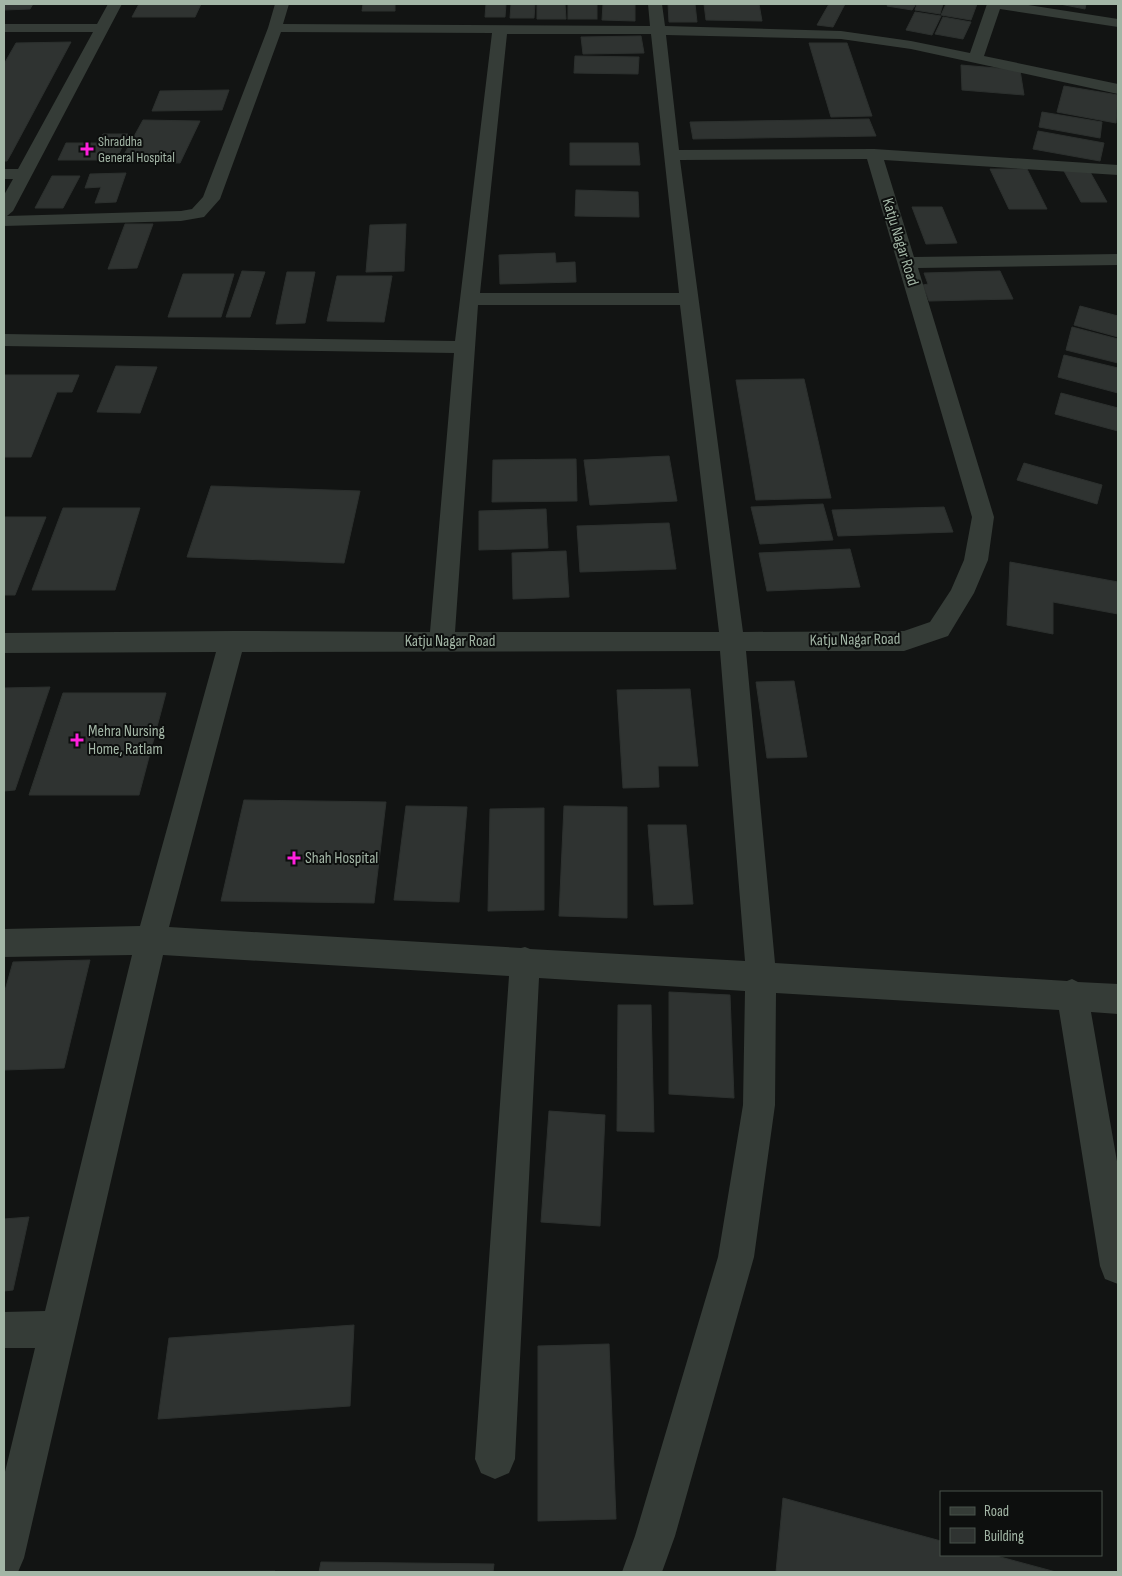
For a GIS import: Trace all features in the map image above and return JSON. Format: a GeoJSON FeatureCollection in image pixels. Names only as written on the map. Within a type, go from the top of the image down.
{"type":"FeatureCollection","features":[{"type":"Feature","properties":{"kind":"street"},"geometry":{"type":"LineString","coordinates":[[4,212],[115,4]]}},
{"type":"Feature","properties":{"kind":"street"},"geometry":{"type":"LineString","coordinates":[[4,221],[181,216],[198,212],[211,199],[275,28],[282,4]]}},
{"type":"Feature","properties":{"kind":"street"},"geometry":{"type":"LineString","coordinates":[[642,1572],[657,1527],[736,1256],[759,1105],[761,976],[732,640],[671,155],[656,4]]}},
{"type":"Feature","properties":{"kind":"street"},"geometry":{"type":"LineString","coordinates":[[976,58],[995,4],[1118,23]]}},
{"type":"Feature","properties":{"kind":"street"},"geometry":{"type":"LineString","coordinates":[[4,28],[102,28]]}},
{"type":"Feature","properties":{"kind":"street"},"geometry":{"type":"LineString","coordinates":[[275,28],[658,30],[841,35],[911,44],[1118,89]]}},
{"type":"Feature","properties":{"kind":"street"},"geometry":{"type":"LineString","coordinates":[[442,641],[464,347],[500,30]]}},
{"type":"Feature","properties":{"kind":"street"},"geometry":{"type":"LineString","coordinates":[[671,155],[874,154],[1118,170]]}},
{"type":"Feature","properties":{"kind":"street","name":"Katju Nagar Road"},"geometry":{"type":"LineString","coordinates":[[4,643],[904,641],[939,629],[962,593],[976,560],[983,517],[874,154]]}},
{"type":"Feature","properties":{"kind":"street"},"geometry":{"type":"LineString","coordinates":[[4,174],[24,174]]}},
{"type":"Feature","properties":{"kind":"street"},"geometry":{"type":"LineString","coordinates":[[906,262],[1118,260]]}},
{"type":"Feature","properties":{"kind":"street"},"geometry":{"type":"LineString","coordinates":[[470,299],[690,299]]}},
{"type":"Feature","properties":{"kind":"street"},"geometry":{"type":"LineString","coordinates":[[4,340],[464,347]]}},
{"type":"Feature","properties":{"kind":"street"},"geometry":{"type":"LineString","coordinates":[[4,1558],[151,940],[232,641]]}},
{"type":"Feature","properties":{"kind":"street"},"geometry":{"type":"LineString","coordinates":[[4,943],[151,940],[1072,994],[1118,999]]}},
{"type":"Feature","properties":{"kind":"street"},"geometry":{"type":"LineString","coordinates":[[495,1459],[525,962]]}},
{"type":"Feature","properties":{"kind":"street"},"geometry":{"type":"LineString","coordinates":[[1072,994],[1118,1266]]}},
{"type":"Feature","properties":{"kind":"street"},"geometry":{"type":"LineString","coordinates":[[4,1330],[59,1328]]}},
{"type":"Feature","properties":{"kind":"building"},"geometry":{"type":"Polygon","coordinates":[[[4,4],[33,4],[30,9],[4,10],[4,4]]]}},
{"type":"Feature","properties":{"kind":"building"},"geometry":{"type":"Polygon","coordinates":[[[139,4],[201,4],[195,17],[132,17],[139,4]]]}},
{"type":"Feature","properties":{"kind":"building"},"geometry":{"type":"Polygon","coordinates":[[[363,4],[395,4],[395,11],[362,11],[363,4]]]}},
{"type":"Feature","properties":{"kind":"building"},"geometry":{"type":"Polygon","coordinates":[[[486,4],[506,4],[505,17],[485,17],[486,4]]]}},
{"type":"Feature","properties":{"kind":"building"},"geometry":{"type":"Polygon","coordinates":[[[511,4],[535,4],[534,18],[510,18],[511,4]]]}},
{"type":"Feature","properties":{"kind":"building"},"geometry":{"type":"Polygon","coordinates":[[[537,4],[565,4],[566,19],[537,19],[537,4]]]}},
{"type":"Feature","properties":{"kind":"building"},"geometry":{"type":"Polygon","coordinates":[[[568,4],[597,4],[597,19],[568,19],[568,4]]]}},
{"type":"Feature","properties":{"kind":"building"},"geometry":{"type":"Polygon","coordinates":[[[603,4],[635,4],[635,21],[602,20],[603,4]]]}},
{"type":"Feature","properties":{"kind":"building"},"geometry":{"type":"Polygon","coordinates":[[[668,4],[695,4],[697,22],[669,22],[668,4]]]}},
{"type":"Feature","properties":{"kind":"building"},"geometry":{"type":"Polygon","coordinates":[[[704,4],[759,4],[762,21],[706,20],[704,4]]]}},
{"type":"Feature","properties":{"kind":"building"},"geometry":{"type":"Polygon","coordinates":[[[829,4],[845,4],[833,27],[817,25],[829,4]]]}},
{"type":"Feature","properties":{"kind":"building"},"geometry":{"type":"Polygon","coordinates":[[[888,4],[916,4],[912,10],[887,6],[888,4]]]}},
{"type":"Feature","properties":{"kind":"building"},"geometry":{"type":"Polygon","coordinates":[[[917,4],[943,4],[940,14],[915,10],[917,4]]]}},
{"type":"Feature","properties":{"kind":"building"},"geometry":{"type":"Polygon","coordinates":[[[946,4],[977,4],[971,20],[941,15],[946,4]]]}},
{"type":"Feature","properties":{"kind":"building"},"geometry":{"type":"Polygon","coordinates":[[[1060,4],[1086,4],[1085,9],[1060,4]]]}},
{"type":"Feature","properties":{"kind":"building"},"geometry":{"type":"Polygon","coordinates":[[[915,12],[941,16],[932,35],[906,30],[915,12]]]}},
{"type":"Feature","properties":{"kind":"building"},"geometry":{"type":"Polygon","coordinates":[[[943,17],[971,22],[963,39],[935,34],[943,17]]]}},
{"type":"Feature","properties":{"kind":"building"},"geometry":{"type":"Polygon","coordinates":[[[641,36],[644,53],[583,54],[581,37],[641,36]]]}},
{"type":"Feature","properties":{"kind":"building"},"geometry":{"type":"Polygon","coordinates":[[[71,42],[11,154],[7,161],[4,161],[4,64],[16,43],[71,42]]]}},
{"type":"Feature","properties":{"kind":"building"},"geometry":{"type":"Polygon","coordinates":[[[809,43],[847,43],[872,116],[831,117],[809,43]]]}},
{"type":"Feature","properties":{"kind":"building"},"geometry":{"type":"Polygon","coordinates":[[[575,56],[639,57],[638,74],[574,73],[575,56]]]}},
{"type":"Feature","properties":{"kind":"building"},"geometry":{"type":"Polygon","coordinates":[[[961,65],[1020,70],[1024,95],[962,90],[961,65]]]}},
{"type":"Feature","properties":{"kind":"building"},"geometry":{"type":"Polygon","coordinates":[[[1064,86],[1118,95],[1116,123],[1057,112],[1064,86]]]}},
{"type":"Feature","properties":{"kind":"building"},"geometry":{"type":"Polygon","coordinates":[[[229,90],[222,110],[152,111],[160,91],[229,90]]]}},
{"type":"Feature","properties":{"kind":"building"},"geometry":{"type":"Polygon","coordinates":[[[1042,112],[1102,122],[1100,138],[1039,127],[1042,112]]]}},
{"type":"Feature","properties":{"kind":"building"},"geometry":{"type":"Polygon","coordinates":[[[869,119],[876,136],[693,139],[690,122],[869,119]]]}},
{"type":"Feature","properties":{"kind":"building"},"geometry":{"type":"Polygon","coordinates":[[[143,120],[200,121],[180,163],[120,162],[143,120]]]}},
{"type":"Feature","properties":{"kind":"building"},"geometry":{"type":"Polygon","coordinates":[[[1038,131],[1104,143],[1100,161],[1033,149],[1038,131]]]}},
{"type":"Feature","properties":{"kind":"building"},"geometry":{"type":"Polygon","coordinates":[[[103,134],[128,134],[116,160],[58,160],[66,143],[99,143],[103,134]]]}},
{"type":"Feature","properties":{"kind":"building"},"geometry":{"type":"Polygon","coordinates":[[[570,143],[638,143],[640,165],[570,165],[570,143]]]}},
{"type":"Feature","properties":{"kind":"building"},"geometry":{"type":"Polygon","coordinates":[[[990,169],[1027,169],[1047,209],[1009,209],[990,169]]]}},
{"type":"Feature","properties":{"kind":"building"},"geometry":{"type":"Polygon","coordinates":[[[1089,170],[1107,202],[1081,202],[1064,171],[1089,170]]]}},
{"type":"Feature","properties":{"kind":"building"},"geometry":{"type":"Polygon","coordinates":[[[126,173],[116,202],[95,203],[101,187],[85,188],[90,174],[126,173]]]}},
{"type":"Feature","properties":{"kind":"building"},"geometry":{"type":"Polygon","coordinates":[[[52,176],[80,176],[63,208],[35,208],[52,176]]]}},
{"type":"Feature","properties":{"kind":"building"},"geometry":{"type":"Polygon","coordinates":[[[576,190],[638,192],[639,217],[575,216],[576,190]]]}},
{"type":"Feature","properties":{"kind":"building"},"geometry":{"type":"Polygon","coordinates":[[[912,207],[942,207],[957,243],[926,244],[912,207]]]}},
{"type":"Feature","properties":{"kind":"building"},"geometry":{"type":"Polygon","coordinates":[[[125,224],[153,224],[137,268],[108,269],[125,224]]]}},
{"type":"Feature","properties":{"kind":"building"},"geometry":{"type":"Polygon","coordinates":[[[406,224],[404,271],[366,272],[370,225],[406,224]]]}},
{"type":"Feature","properties":{"kind":"building"},"geometry":{"type":"Polygon","coordinates":[[[555,253],[556,263],[575,262],[576,282],[500,284],[499,255],[555,253]]]}},
{"type":"Feature","properties":{"kind":"building"},"geometry":{"type":"Polygon","coordinates":[[[242,271],[265,272],[250,317],[226,317],[242,271]]]}},
{"type":"Feature","properties":{"kind":"building"},"geometry":{"type":"Polygon","coordinates":[[[1000,271],[1013,299],[929,301],[923,285],[928,284],[924,273],[1000,271]]]}},
{"type":"Feature","properties":{"kind":"building"},"geometry":{"type":"Polygon","coordinates":[[[287,272],[315,272],[305,323],[276,324],[287,272]]]}},
{"type":"Feature","properties":{"kind":"building"},"geometry":{"type":"Polygon","coordinates":[[[183,274],[234,274],[221,317],[168,317],[183,274]]]}},
{"type":"Feature","properties":{"kind":"building"},"geometry":{"type":"Polygon","coordinates":[[[337,276],[392,276],[384,322],[327,321],[337,276]]]}},
{"type":"Feature","properties":{"kind":"building"},"geometry":{"type":"Polygon","coordinates":[[[1080,306],[1118,316],[1118,337],[1074,325],[1080,306]]]}},
{"type":"Feature","properties":{"kind":"building"},"geometry":{"type":"Polygon","coordinates":[[[1072,327],[1118,339],[1118,363],[1066,350],[1072,327]]]}},
{"type":"Feature","properties":{"kind":"building"},"geometry":{"type":"Polygon","coordinates":[[[1064,355],[1118,368],[1118,393],[1058,377],[1064,355]]]}},
{"type":"Feature","properties":{"kind":"building"},"geometry":{"type":"Polygon","coordinates":[[[116,366],[157,367],[140,413],[97,412],[116,366]]]}},
{"type":"Feature","properties":{"kind":"building"},"geometry":{"type":"Polygon","coordinates":[[[4,375],[79,375],[72,392],[57,392],[31,457],[4,457],[4,375]]]}},
{"type":"Feature","properties":{"kind":"building"},"geometry":{"type":"Polygon","coordinates":[[[804,379],[831,498],[756,500],[736,380],[804,379]]]}},
{"type":"Feature","properties":{"kind":"building"},"geometry":{"type":"Polygon","coordinates":[[[1061,393],[1118,408],[1118,431],[1055,414],[1061,393]]]}},
{"type":"Feature","properties":{"kind":"building"},"geometry":{"type":"Polygon","coordinates":[[[669,456],[677,501],[590,505],[584,460],[669,456]]]}},
{"type":"Feature","properties":{"kind":"building"},"geometry":{"type":"Polygon","coordinates":[[[576,459],[577,501],[492,502],[493,460],[576,459]]]}},
{"type":"Feature","properties":{"kind":"building"},"geometry":{"type":"Polygon","coordinates":[[[1024,463],[1102,485],[1097,504],[1017,480],[1024,463]]]}},
{"type":"Feature","properties":{"kind":"building"},"geometry":{"type":"Polygon","coordinates":[[[211,486],[360,491],[344,563],[187,557],[211,486]]]}},
{"type":"Feature","properties":{"kind":"building"},"geometry":{"type":"Polygon","coordinates":[[[823,504],[833,540],[760,544],[751,507],[823,504]]]}},
{"type":"Feature","properties":{"kind":"building"},"geometry":{"type":"Polygon","coordinates":[[[944,507],[953,532],[838,536],[832,510],[944,507]]]}},
{"type":"Feature","properties":{"kind":"building"},"geometry":{"type":"Polygon","coordinates":[[[63,508],[140,508],[115,590],[32,590],[63,508]]]}},
{"type":"Feature","properties":{"kind":"building"},"geometry":{"type":"Polygon","coordinates":[[[546,509],[548,548],[479,550],[479,511],[546,509]]]}},
{"type":"Feature","properties":{"kind":"building"},"geometry":{"type":"Polygon","coordinates":[[[4,517],[46,517],[15,595],[4,595],[4,517]]]}},
{"type":"Feature","properties":{"kind":"building"},"geometry":{"type":"Polygon","coordinates":[[[669,523],[676,569],[580,572],[577,526],[669,523]]]}},
{"type":"Feature","properties":{"kind":"building"},"geometry":{"type":"Polygon","coordinates":[[[850,549],[860,587],[767,591],[759,553],[850,549]]]}},
{"type":"Feature","properties":{"kind":"building"},"geometry":{"type":"Polygon","coordinates":[[[566,551],[569,597],[513,599],[512,553],[566,551]]]}},
{"type":"Feature","properties":{"kind":"building"},"geometry":{"type":"Polygon","coordinates":[[[1010,562],[1118,582],[1118,614],[1053,602],[1053,634],[1007,625],[1010,562]]]}},
{"type":"Feature","properties":{"kind":"building"},"geometry":{"type":"Polygon","coordinates":[[[794,681],[807,757],[767,758],[756,682],[794,681]]]}},
{"type":"Feature","properties":{"kind":"building"},"geometry":{"type":"Polygon","coordinates":[[[50,687],[15,790],[4,791],[4,688],[50,687]]]}},
{"type":"Feature","properties":{"kind":"building"},"geometry":{"type":"Polygon","coordinates":[[[690,689],[698,766],[658,766],[659,787],[623,788],[617,690],[690,689]]]}},
{"type":"Feature","properties":{"kind":"building"},"geometry":{"type":"Polygon","coordinates":[[[63,693],[166,693],[139,795],[29,795],[63,693]]]}},
{"type":"Feature","properties":{"kind":"building"},"geometry":{"type":"Polygon","coordinates":[[[244,800],[386,802],[374,903],[221,901],[244,800]]]}},
{"type":"Feature","properties":{"kind":"building"},"geometry":{"type":"Polygon","coordinates":[[[406,806],[467,807],[459,902],[394,900],[406,806]]]}},
{"type":"Feature","properties":{"kind":"building"},"geometry":{"type":"Polygon","coordinates":[[[564,806],[627,807],[627,918],[559,916],[564,806]]]}},
{"type":"Feature","properties":{"kind":"building"},"geometry":{"type":"Polygon","coordinates":[[[544,808],[544,910],[488,911],[490,809],[544,808]]]}},
{"type":"Feature","properties":{"kind":"building"},"geometry":{"type":"Polygon","coordinates":[[[648,825],[686,825],[693,904],[654,905],[648,825]]]}},
{"type":"Feature","properties":{"kind":"building"},"geometry":{"type":"Polygon","coordinates":[[[90,960],[64,1068],[4,1070],[4,994],[13,962],[90,960]]]}},
{"type":"Feature","properties":{"kind":"building"},"geometry":{"type":"Polygon","coordinates":[[[669,992],[730,995],[734,1098],[669,1094],[669,992]]]}},
{"type":"Feature","properties":{"kind":"building"},"geometry":{"type":"Polygon","coordinates":[[[618,1005],[651,1005],[654,1132],[617,1131],[618,1005]]]}},
{"type":"Feature","properties":{"kind":"building"},"geometry":{"type":"Polygon","coordinates":[[[549,1111],[605,1115],[600,1226],[541,1222],[549,1111]]]}},
{"type":"Feature","properties":{"kind":"building"},"geometry":{"type":"Polygon","coordinates":[[[29,1217],[13,1290],[4,1291],[4,1219],[29,1217]]]}},
{"type":"Feature","properties":{"kind":"building"},"geometry":{"type":"Polygon","coordinates":[[[354,1325],[350,1406],[158,1419],[169,1338],[354,1325]]]}},
{"type":"Feature","properties":{"kind":"building"},"geometry":{"type":"Polygon","coordinates":[[[609,1344],[616,1519],[538,1521],[538,1346],[609,1344]]]}},
{"type":"Feature","properties":{"kind":"building"},"geometry":{"type":"Polygon","coordinates":[[[783,1498],[940,1541],[940,1556],[997,1556],[1056,1572],[776,1572],[783,1498]]]}},
{"type":"Feature","properties":{"kind":"building"},"geometry":{"type":"Polygon","coordinates":[[[321,1562],[494,1564],[493,1572],[319,1572],[321,1562]]]}},
{"type":"Feature","properties":{"kind":"building"},"geometry":{"type":"Polygon","coordinates":[[[275,1571],[275,1572],[140,1572],[275,1571]]]}},
{"type":"Feature","properties":{"kind":"place","name":"Shraddha General Hospital"},"geometry":{"type":"Point","coordinates":[87,149]}},
{"type":"Feature","properties":{"kind":"place","name":"Mehra Nursing Home, Ratlam"},"geometry":{"type":"Point","coordinates":[77,740]}},
{"type":"Feature","properties":{"kind":"place","name":"Shah Hospital"},"geometry":{"type":"Point","coordinates":[294,858]}}]}
